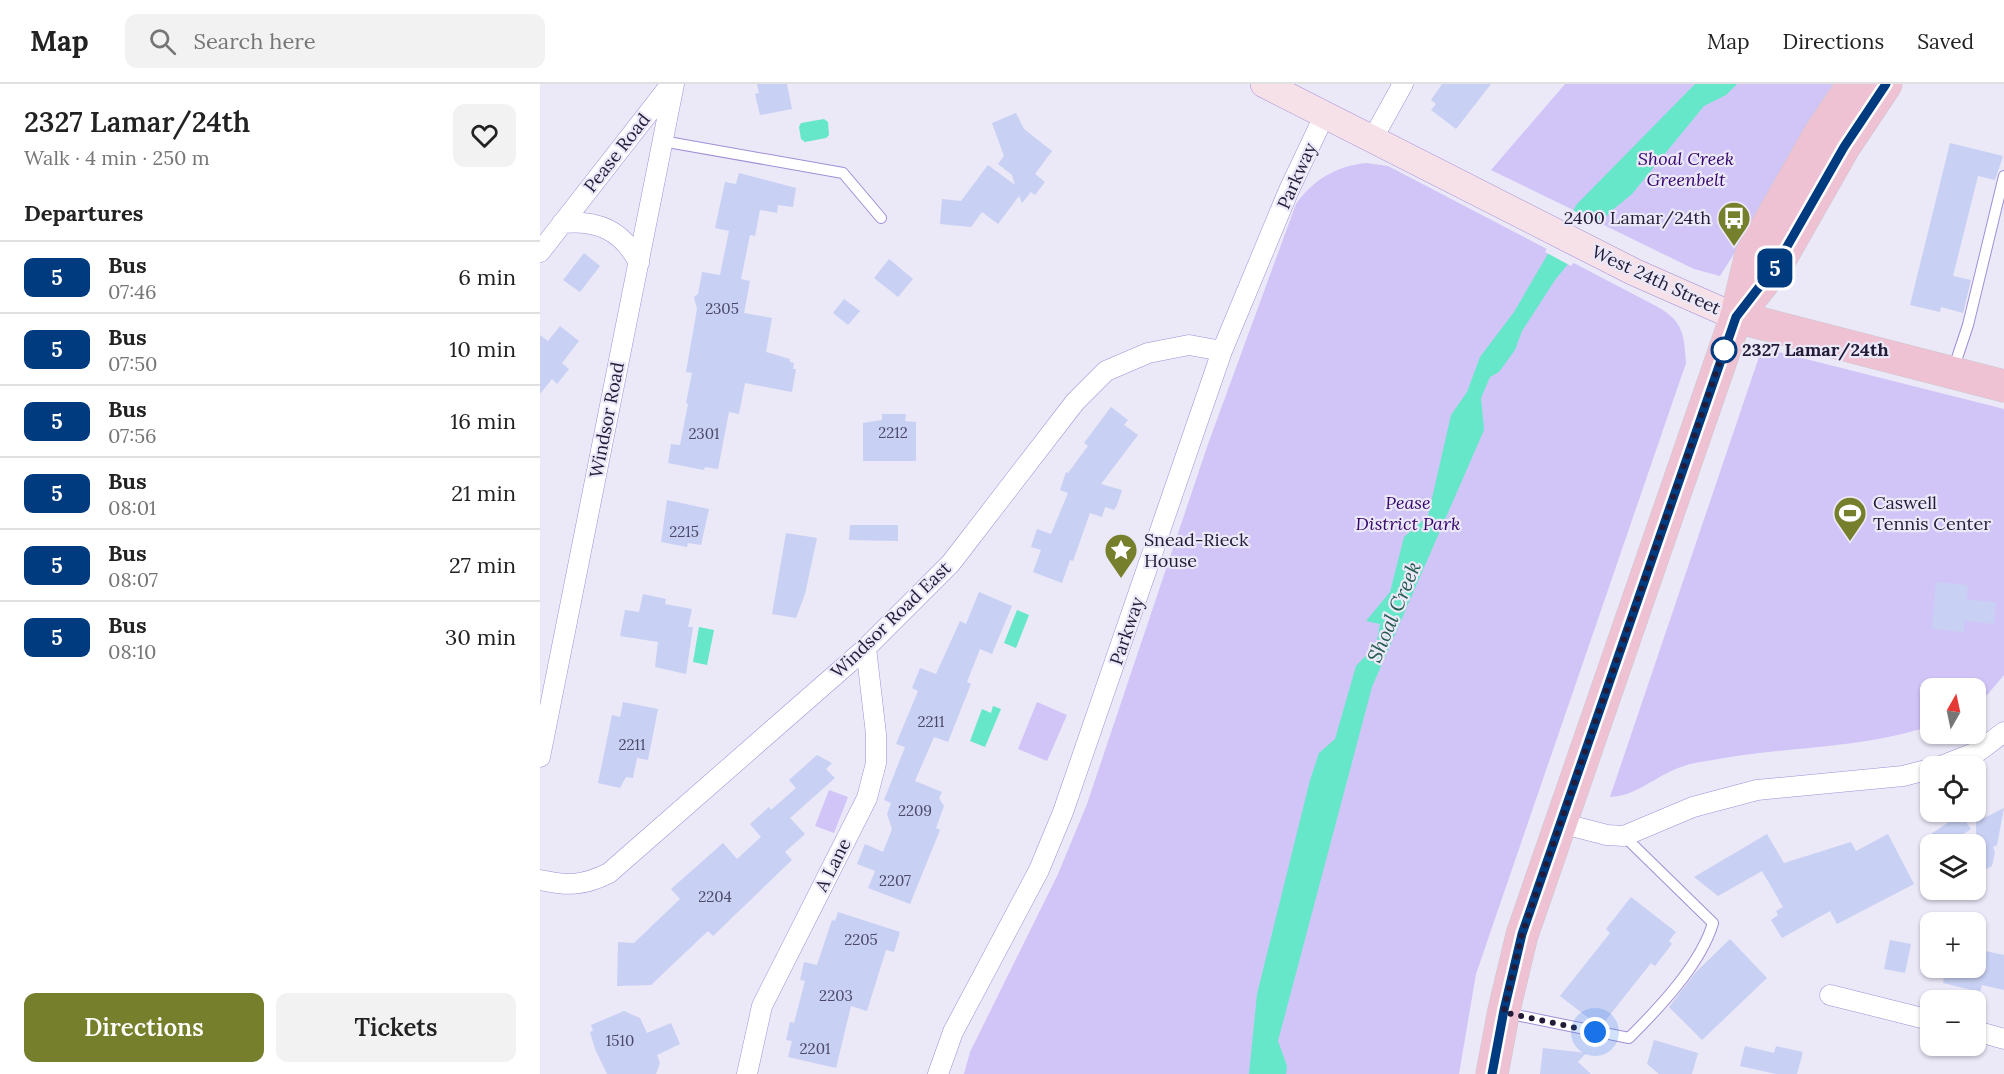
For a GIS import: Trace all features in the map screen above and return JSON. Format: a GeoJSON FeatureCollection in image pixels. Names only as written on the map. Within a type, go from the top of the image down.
{"type":"FeatureCollection","features":[{"type":"Feature","properties":{"kind":"main road","name":"West 24th Street"},"geometry":{"type":"LineString","coordinates":[[1264,84],[1634,272],[1736,317],[2004,386]]}},
{"type":"Feature","properties":{"kind":"main road"},"geometry":{"type":"LineString","coordinates":[[1492,1074],[1503,1012],[1522,934],[1736,317],[1751,254],[1820,133],[1853,84]]}},
{"type":"Feature","properties":{"kind":"main road"},"geometry":{"type":"LineString","coordinates":[[1736,317],[1777,264],[1844,147],[1886,84]]}},
{"type":"Feature","properties":{"kind":"street","name":"Windsor Road"},"geometry":{"type":"LineString","coordinates":[[540,757],[639,262],[672,84]]}},
{"type":"Feature","properties":{"kind":"street","name":"Pease Road"},"geometry":{"type":"LineString","coordinates":[[540,252],[672,84]]}},
{"type":"Feature","properties":{"kind":"street"},"geometry":{"type":"LineString","coordinates":[[1373,138],[1403,84]]}},
{"type":"Feature","properties":{"kind":"street","name":"Parkway"},"geometry":{"type":"LineString","coordinates":[[938,1074],[953,1032],[1039,870],[1064,812],[1222,351],[1289,190],[1325,114]]}},
{"type":"Feature","properties":{"kind":"street","name":"Pease Road"},"geometry":{"type":"LineString","coordinates":[[562,223],[583,221],[601,225],[618,234],[630,247],[639,262]]}},
{"type":"Feature","properties":{"kind":"street","name":"Windsor Road East"},"geometry":{"type":"LineString","coordinates":[[540,880],[569,885],[587,884],[609,873],[866,648],[951,563],[1074,402],[1106,371],[1148,353],[1189,345],[1222,351]]}},
{"type":"Feature","properties":{"kind":"street","name":"A Lane"},"geometry":{"type":"LineString","coordinates":[[747,1074],[762,1006],[867,798],[876,763],[876,734],[866,648]]}},
{"type":"Feature","properties":{"kind":"street"},"geometry":{"type":"LineString","coordinates":[[1966,756],[1978,751],[2004,732]]}},
{"type":"Feature","properties":{"kind":"street"},"geometry":{"type":"LineString","coordinates":[[1560,823],[1607,835],[1624,836],[1693,807],[1757,790],[1903,776],[1920,772]]}},
{"type":"Feature","properties":{"kind":"street"},"geometry":{"type":"LineString","coordinates":[[1830,994],[1920,1017]]}},
{"type":"Feature","properties":{"kind":"street"},"geometry":{"type":"LineString","coordinates":[[1986,1034],[2004,1039]]}},
{"type":"Feature","properties":{"kind":"lane"},"geometry":{"type":"LineString","coordinates":[[662,141],[843,173],[881,218]]}},
{"type":"Feature","properties":{"kind":"lane"},"geometry":{"type":"LineString","coordinates":[[1952,373],[1968,325],[2004,176]]}},
{"type":"Feature","properties":{"kind":"lane"},"geometry":{"type":"LineString","coordinates":[[1503,1012],[1629,1038],[1653,1015],[1707,944],[1713,923],[1624,836]]}},
{"type":"Feature","properties":{"kind":"green space","name":"Shoal Creek Greenbelt"},"geometry":{"type":"Polygon","coordinates":[[[1565,84],[1841,84],[1720,276],[1694,269],[1491,170],[1565,84]]]}},
{"type":"Feature","properties":{"kind":"green space","name":"Pease District Park"},"geometry":{"type":"Polygon","coordinates":[[[1366,163],[1388,166],[1656,306],[1677,323],[1683,336],[1685,353],[1686,363],[1476,974],[1459,1074],[964,1074],[970,1052],[1058,874],[1087,804],[1208,444],[1296,204],[1310,188],[1326,176],[1345,167],[1366,163]]]}},
{"type":"Feature","properties":{"kind":"green space","name":"Caswell Tennis Center"},"geometry":{"type":"Polygon","coordinates":[[[1762,348],[2004,409],[2004,675],[1988,694],[1986,696],[1986,678],[1920,678],[1920,729],[1848,744],[1735,756],[1694,763],[1672,771],[1629,793],[1610,797],[1762,348]]]}},
{"type":"Feature","properties":{"kind":"green space"},"geometry":{"type":"Polygon","coordinates":[[[1037,702],[1067,715],[1047,761],[1018,749],[1037,702]]]}},
{"type":"Feature","properties":{"kind":"green space"},"geometry":{"type":"Polygon","coordinates":[[[829,790],[848,797],[834,833],[815,826],[829,790]]]}},
{"type":"Feature","properties":{"kind":"water","name":"Shoal Creek"},"geometry":{"type":"Polygon","coordinates":[[[1695,84],[1737,84],[1726,95],[1704,106],[1632,194],[1610,212],[1555,280],[1522,331],[1515,350],[1499,372],[1490,377],[1481,398],[1484,430],[1372,687],[1278,1041],[1287,1066],[1286,1074],[1249,1074],[1257,994],[1310,780],[1319,753],[1335,739],[1356,666],[1376,645],[1380,624],[1366,621],[1390,592],[1404,537],[1428,516],[1451,415],[1467,392],[1480,357],[1514,312],[1577,204],[1695,84]]]}},
{"type":"Feature","properties":{"kind":"water"},"geometry":{"type":"Polygon","coordinates":[[[824,119],[828,122],[829,135],[826,138],[805,142],[801,139],[799,127],[801,123],[824,119]]]}},
{"type":"Feature","properties":{"kind":"water"},"geometry":{"type":"Polygon","coordinates":[[[1017,610],[1029,615],[1016,648],[1004,643],[1017,610]]]}},
{"type":"Feature","properties":{"kind":"water"},"geometry":{"type":"Polygon","coordinates":[[[699,627],[714,630],[707,665],[693,662],[699,627]]]}},
{"type":"Feature","properties":{"kind":"water"},"geometry":{"type":"Polygon","coordinates":[[[993,706],[1001,709],[985,747],[970,741],[982,709],[991,713],[993,706]]]}},
{"type":"Feature","properties":{"kind":"pier"},"geometry":{"type":"Polygon","coordinates":[[[1570,209],[1604,225],[1571,266],[1545,252],[1570,209]]]}},
{"type":"Feature","properties":{"kind":"building"},"geometry":{"type":"Polygon","coordinates":[[[757,84],[787,84],[792,109],[760,115],[755,94],[759,93],[757,84]]]}},
{"type":"Feature","properties":{"kind":"building"},"geometry":{"type":"Polygon","coordinates":[[[1442,84],[1491,84],[1456,129],[1431,110],[1436,104],[1431,100],[1442,84]]]}},
{"type":"Feature","properties":{"kind":"building"},"geometry":{"type":"Polygon","coordinates":[[[1016,113],[1024,129],[1052,151],[1035,174],[1045,182],[1035,195],[1031,192],[1022,203],[1019,196],[998,224],[982,212],[971,227],[940,224],[942,199],[961,201],[988,165],[1015,185],[1012,175],[998,164],[1004,156],[992,123],[1016,113]]]}},
{"type":"Feature","properties":{"kind":"building"},"geometry":{"type":"Polygon","coordinates":[[[1950,143],[2003,156],[1995,180],[1978,176],[1953,276],[1971,280],[1963,313],[1941,307],[1940,312],[1910,305],[1950,143]]]}},
{"type":"Feature","properties":{"kind":"building"},"geometry":{"type":"Polygon","coordinates":[[[739,173],[796,188],[793,207],[778,205],[777,213],[760,210],[755,236],[750,235],[741,279],[750,281],[744,313],[772,318],[766,352],[790,359],[790,362],[794,363],[793,369],[796,369],[792,392],[745,383],[739,414],[729,412],[718,469],[705,467],[704,470],[668,463],[671,444],[680,445],[688,404],[686,403],[692,373],[686,372],[697,309],[694,297],[698,294],[702,272],[720,275],[729,231],[715,228],[725,182],[736,184],[739,173]]]}},
{"type":"Feature","properties":{"kind":"building"},"geometry":{"type":"Polygon","coordinates":[[[584,253],[600,266],[580,292],[563,280],[584,253]]]}},
{"type":"Feature","properties":{"kind":"building"},"geometry":{"type":"Polygon","coordinates":[[[889,259],[913,279],[898,297],[874,278],[889,259]]]}},
{"type":"Feature","properties":{"kind":"building"},"geometry":{"type":"Polygon","coordinates":[[[844,299],[860,311],[848,325],[833,313],[844,299]]]}},
{"type":"Feature","properties":{"kind":"building"},"geometry":{"type":"Polygon","coordinates":[[[560,326],[579,341],[562,363],[569,369],[557,384],[552,379],[540,394],[540,335],[548,341],[560,326]]]}},
{"type":"Feature","properties":{"kind":"building"},"geometry":{"type":"Polygon","coordinates":[[[1111,407],[1128,420],[1124,425],[1138,435],[1101,484],[1122,490],[1117,505],[1114,510],[1105,507],[1102,517],[1090,513],[1073,561],[1070,560],[1062,583],[1033,572],[1041,550],[1031,547],[1037,529],[1051,534],[1068,493],[1060,490],[1066,472],[1068,473],[1088,446],[1084,443],[1111,407]]]}},
{"type":"Feature","properties":{"kind":"building"},"geometry":{"type":"Polygon","coordinates":[[[882,414],[906,414],[905,421],[916,422],[916,461],[863,461],[863,423],[882,420],[882,414]]]}},
{"type":"Feature","properties":{"kind":"building"},"geometry":{"type":"Polygon","coordinates":[[[667,500],[709,509],[701,545],[688,543],[687,547],[661,542],[667,500]]]}},
{"type":"Feature","properties":{"kind":"building"},"geometry":{"type":"Polygon","coordinates":[[[850,525],[898,525],[898,541],[849,540],[850,525]]]}},
{"type":"Feature","properties":{"kind":"building"},"geometry":{"type":"Polygon","coordinates":[[[786,533],[817,538],[805,594],[796,618],[772,614],[786,533]]]}},
{"type":"Feature","properties":{"kind":"building"},"geometry":{"type":"Polygon","coordinates":[[[1936,582],[1968,585],[1967,600],[1996,602],[1994,624],[1965,621],[1964,632],[1932,629],[1936,582]]]}},
{"type":"Feature","properties":{"kind":"building"},"geometry":{"type":"Polygon","coordinates":[[[979,592],[1012,606],[992,654],[980,649],[967,682],[971,684],[948,742],[934,737],[915,781],[942,792],[939,798],[944,806],[936,828],[940,830],[910,904],[868,888],[875,871],[857,864],[865,844],[883,852],[892,829],[887,814],[891,803],[884,800],[905,747],[896,744],[918,691],[912,688],[920,668],[936,674],[960,621],[966,624],[979,592]]]}},
{"type":"Feature","properties":{"kind":"building"},"geometry":{"type":"Polygon","coordinates":[[[643,594],[666,599],[665,604],[692,609],[688,627],[693,627],[686,674],[655,667],[658,642],[620,636],[625,610],[639,612],[643,594]]]}},
{"type":"Feature","properties":{"kind":"building"},"geometry":{"type":"Polygon","coordinates":[[[623,702],[658,709],[648,760],[637,758],[633,778],[626,777],[620,788],[598,783],[612,715],[620,717],[623,702]]]}},
{"type":"Feature","properties":{"kind":"building"},"geometry":{"type":"Polygon","coordinates":[[[817,755],[832,763],[826,769],[835,778],[790,818],[805,834],[785,852],[792,860],[713,936],[708,931],[651,985],[617,986],[618,942],[634,943],[680,899],[671,889],[723,843],[737,859],[761,837],[750,824],[769,807],[771,810],[796,788],[789,780],[817,755]]]}},
{"type":"Feature","properties":{"kind":"building"},"geometry":{"type":"Polygon","coordinates":[[[2004,808],[1997,845],[1993,847],[1995,852],[1992,866],[1986,869],[1986,834],[1976,834],[1976,822],[1986,822],[1986,817],[2004,808]]]}},
{"type":"Feature","properties":{"kind":"building"},"geometry":{"type":"Polygon","coordinates":[[[1949,822],[1966,822],[1971,829],[1964,834],[1931,834],[1949,822]]]}},
{"type":"Feature","properties":{"kind":"building"},"geometry":{"type":"Polygon","coordinates":[[[1767,834],[1784,863],[1851,842],[1856,851],[1888,834],[1914,884],[1837,924],[1830,911],[1782,938],[1771,920],[1778,915],[1776,911],[1783,907],[1762,871],[1718,896],[1694,877],[1767,834]]]}},
{"type":"Feature","properties":{"kind":"building"},"geometry":{"type":"Polygon","coordinates":[[[1631,897],[1676,932],[1669,941],[1672,944],[1655,966],[1651,963],[1602,1025],[1595,1023],[1560,996],[1610,933],[1606,929],[1631,897]]]}},
{"type":"Feature","properties":{"kind":"building"},"geometry":{"type":"Polygon","coordinates":[[[838,912],[900,932],[894,952],[886,950],[867,1011],[851,1006],[836,1068],[788,1057],[792,1041],[786,1040],[790,1022],[794,1023],[805,981],[800,980],[804,962],[817,965],[832,920],[835,921],[838,912]]]}},
{"type":"Feature","properties":{"kind":"building"},"geometry":{"type":"Polygon","coordinates":[[[1730,939],[1767,978],[1702,1040],[1669,1007],[1696,972],[1730,939]]]}},
{"type":"Feature","properties":{"kind":"building"},"geometry":{"type":"Polygon","coordinates":[[[1890,940],[1911,944],[1905,973],[1884,969],[1890,940]]]}},
{"type":"Feature","properties":{"kind":"building"},"geometry":{"type":"Polygon","coordinates":[[[1986,951],[2004,955],[2004,990],[1982,985],[1981,990],[1972,990],[1943,983],[1944,978],[1986,978],[1986,951]]]}},
{"type":"Feature","properties":{"kind":"building"},"geometry":{"type":"Polygon","coordinates":[[[624,1011],[640,1018],[647,1033],[671,1023],[680,1044],[657,1055],[660,1063],[656,1074],[607,1074],[595,1049],[590,1032],[593,1031],[591,1025],[624,1011]]]}},
{"type":"Feature","properties":{"kind":"building"},"geometry":{"type":"Polygon","coordinates":[[[1654,1040],[1698,1053],[1692,1074],[1659,1074],[1647,1064],[1654,1040]]]}},
{"type":"Feature","properties":{"kind":"building"},"geometry":{"type":"Polygon","coordinates":[[[1745,1046],[1774,1053],[1776,1046],[1803,1052],[1797,1074],[1776,1074],[1740,1066],[1745,1046]]]}},
{"type":"Feature","properties":{"kind":"building"},"geometry":{"type":"Polygon","coordinates":[[[1543,1048],[1586,1053],[1578,1062],[1591,1074],[1540,1074],[1543,1048]]]}},
{"type":"Feature","properties":{"kind":"bus line","name":"5"},"geometry":{"type":"LineString","coordinates":[[1492,1074],[1522,934],[1736,317],[1777,264],[1844,147],[1886,84]]}},
{"type":"Feature","properties":{"kind":"place","name":"2400 Lamar/24th"},"geometry":{"type":"Point","coordinates":[1734,247]}},
{"type":"Feature","properties":{"kind":"place","name":"2327 Lamar/24th"},"geometry":{"type":"Point","coordinates":[1724,350]}},
{"type":"Feature","properties":{"kind":"place","name":"Caswell Tennis Center"},"geometry":{"type":"Point","coordinates":[1850,542]}},
{"type":"Feature","properties":{"kind":"place","name":"Snead-Rieck House"},"geometry":{"type":"Point","coordinates":[1121,579]}},
{"type":"Feature","properties":{"kind":"route"},"geometry":{"type":"LineString","coordinates":[[1595,1032],[1503,1012],[1522,934],[1724,350]]}}]}
